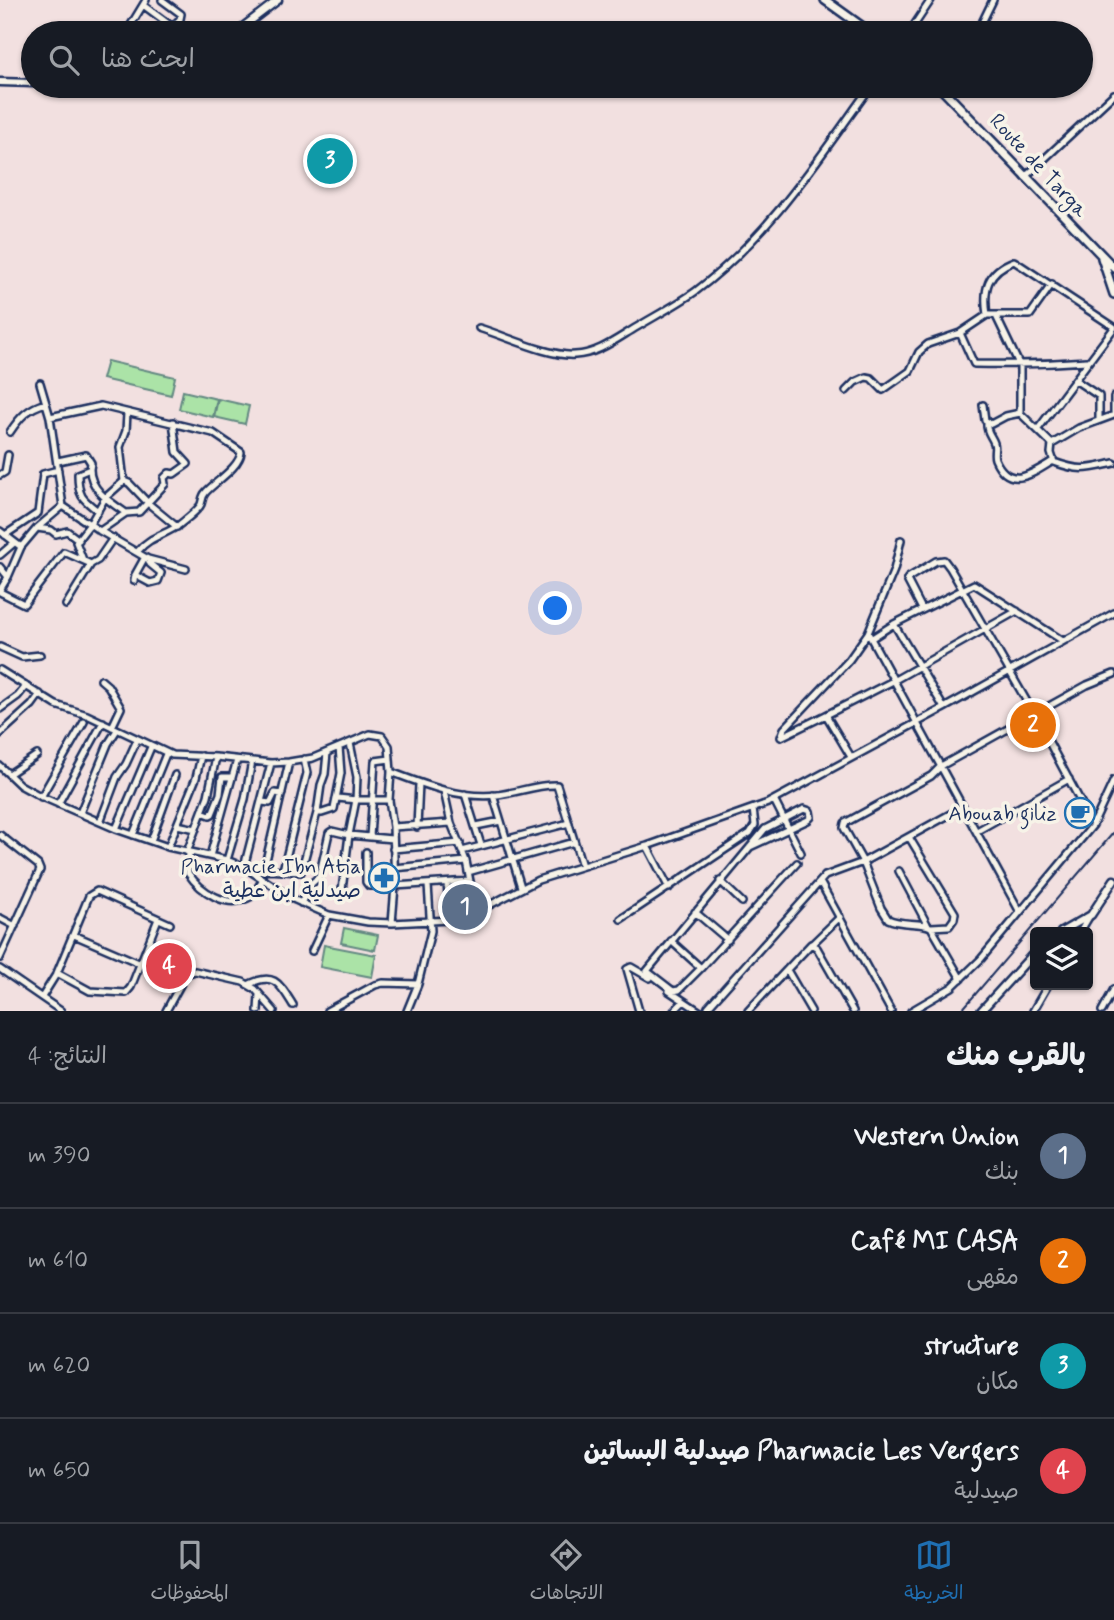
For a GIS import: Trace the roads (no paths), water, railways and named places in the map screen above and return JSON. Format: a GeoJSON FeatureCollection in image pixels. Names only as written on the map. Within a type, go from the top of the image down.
{"type":"FeatureCollection","features":[{"type":"Feature","properties":{"kind":"main road"},"geometry":{"type":"LineString","coordinates":[[827,1],[854,21]]}},
{"type":"Feature","properties":{"kind":"main road","name":"Route de Targa"},"geometry":{"type":"LineString","coordinates":[[951,98],[1114,268]]}},
{"type":"Feature","properties":{"kind":"main road"},"geometry":{"type":"LineString","coordinates":[[1102,257],[1114,293]]}},
{"type":"Feature","properties":{"kind":"street"},"geometry":{"type":"LineString","coordinates":[[162,0],[181,13],[178,21]]}},
{"type":"Feature","properties":{"kind":"street"},"geometry":{"type":"LineString","coordinates":[[251,21],[278,0]]}},
{"type":"Feature","properties":{"kind":"street"},"geometry":{"type":"LineString","coordinates":[[917,21],[931,0]]}},
{"type":"Feature","properties":{"kind":"street"},"geometry":{"type":"LineString","coordinates":[[983,21],[993,0]]}},
{"type":"Feature","properties":{"kind":"street"},"geometry":{"type":"LineString","coordinates":[[133,21],[145,2],[166,21]]}},
{"type":"Feature","properties":{"kind":"street"},"geometry":{"type":"LineString","coordinates":[[0,82],[21,83]]}},
{"type":"Feature","properties":{"kind":"street"},"geometry":{"type":"LineString","coordinates":[[1025,177],[1114,93]]}},
{"type":"Feature","properties":{"kind":"street"},"geometry":{"type":"LineString","coordinates":[[479,328],[557,354],[580,355],[601,348],[679,303],[714,276],[786,204],[863,98]]}},
{"type":"Feature","properties":{"kind":"street"},"geometry":{"type":"LineString","coordinates":[[987,315],[984,297],[987,283],[1011,261],[1018,262],[1052,284],[1114,328],[1038,429]]}},
{"type":"Feature","properties":{"kind":"street"},"geometry":{"type":"LineString","coordinates":[[846,391],[855,382],[866,377],[871,378],[883,390],[910,370],[923,347],[960,333],[987,315],[1030,315],[1052,284]]}},
{"type":"Feature","properties":{"kind":"street"},"geometry":{"type":"LineString","coordinates":[[996,316],[1020,366],[1020,413],[1052,444],[1053,461]]}},
{"type":"Feature","properties":{"kind":"street"},"geometry":{"type":"LineString","coordinates":[[960,333],[974,363],[994,362],[1020,366],[1087,361]]}},
{"type":"Feature","properties":{"kind":"street"},"geometry":{"type":"LineString","coordinates":[[1075,380],[1099,397],[1099,419]]}},
{"type":"Feature","properties":{"kind":"street"},"geometry":{"type":"LineString","coordinates":[[40,383],[50,417],[64,506],[100,531],[147,557],[186,569]]}},
{"type":"Feature","properties":{"kind":"street"},"geometry":{"type":"LineString","coordinates":[[1052,444],[1114,413],[1114,397]]}},
{"type":"Feature","properties":{"kind":"street"},"geometry":{"type":"LineString","coordinates":[[10,432],[30,408],[46,404]]}},
{"type":"Feature","properties":{"kind":"street"},"geometry":{"type":"LineString","coordinates":[[983,405],[987,432],[994,443],[994,455],[1008,477],[1018,479],[1053,461],[1084,470],[1114,463]]}},
{"type":"Feature","properties":{"kind":"street"},"geometry":{"type":"LineString","coordinates":[[50,417],[101,406],[213,433],[241,452],[241,458],[221,481],[204,493],[201,505],[177,527],[148,540],[138,551]]}},
{"type":"Feature","properties":{"kind":"street"},"geometry":{"type":"LineString","coordinates":[[124,481],[119,450],[126,431],[127,413]]}},
{"type":"Feature","properties":{"kind":"street"},"geometry":{"type":"LineString","coordinates":[[987,423],[1020,413]]}},
{"type":"Feature","properties":{"kind":"street"},"geometry":{"type":"LineString","coordinates":[[100,531],[126,513],[139,512],[166,484],[164,478],[169,473],[174,474],[188,464],[177,452],[173,422]]}},
{"type":"Feature","properties":{"kind":"street"},"geometry":{"type":"LineString","coordinates":[[0,475],[5,472],[8,455]]}},
{"type":"Feature","properties":{"kind":"street"},"geometry":{"type":"LineString","coordinates":[[58,461],[86,455],[92,463],[92,482],[105,498],[126,513]]}},
{"type":"Feature","properties":{"kind":"street"},"geometry":{"type":"LineString","coordinates":[[90,469],[78,474],[80,494],[98,511]]}},
{"type":"Feature","properties":{"kind":"street"},"geometry":{"type":"LineString","coordinates":[[21,547],[3,533],[36,515],[43,474],[58,470]]}},
{"type":"Feature","properties":{"kind":"street"},"geometry":{"type":"LineString","coordinates":[[83,560],[76,544],[105,498],[124,481]]}},
{"type":"Feature","properties":{"kind":"street"},"geometry":{"type":"LineString","coordinates":[[124,481],[177,527]]}},
{"type":"Feature","properties":{"kind":"street"},"geometry":{"type":"LineString","coordinates":[[64,506],[37,528],[21,547],[0,591],[24,604],[63,552],[91,565]]}},
{"type":"Feature","properties":{"kind":"street"},"geometry":{"type":"LineString","coordinates":[[37,528],[51,530],[56,534],[67,531],[79,540]]}},
{"type":"Feature","properties":{"kind":"street"},"geometry":{"type":"LineString","coordinates":[[66,605],[91,565],[98,560],[113,538]]}},
{"type":"Feature","properties":{"kind":"street"},"geometry":{"type":"LineString","coordinates":[[901,540],[894,570],[870,636],[784,729],[781,736],[894,681],[1017,611]]}},
{"type":"Feature","properties":{"kind":"street"},"geometry":{"type":"LineString","coordinates":[[0,555],[14,543]]}},
{"type":"Feature","properties":{"kind":"street"},"geometry":{"type":"LineString","coordinates":[[147,557],[150,564],[161,573],[158,581],[150,583],[134,578],[147,557]]}},
{"type":"Feature","properties":{"kind":"street"},"geometry":{"type":"LineString","coordinates":[[922,609],[907,580],[909,576],[936,561],[945,561],[1034,714],[1093,825]]}},
{"type":"Feature","properties":{"kind":"street"},"geometry":{"type":"LineString","coordinates":[[0,567],[8,577]]}},
{"type":"Feature","properties":{"kind":"street"},"geometry":{"type":"LineString","coordinates":[[870,636],[971,584],[977,584],[1063,641]]}},
{"type":"Feature","properties":{"kind":"street"},"geometry":{"type":"LineString","coordinates":[[0,766],[20,785],[41,797],[168,848],[227,860],[246,868],[301,903],[329,915],[391,923],[450,920],[476,912],[521,887],[647,846],[774,800],[1114,613]]}},
{"type":"Feature","properties":{"kind":"street"},"geometry":{"type":"LineString","coordinates":[[894,624],[944,708]]}},
{"type":"Feature","properties":{"kind":"street"},"geometry":{"type":"LineString","coordinates":[[870,636],[1020,912]]}},
{"type":"Feature","properties":{"kind":"street"},"geometry":{"type":"LineString","coordinates":[[0,647],[22,657],[40,654]]}},
{"type":"Feature","properties":{"kind":"street"},"geometry":{"type":"LineString","coordinates":[[0,670],[56,705],[103,722],[166,754],[271,763],[289,762],[327,753],[370,734],[382,736],[389,746],[391,772],[389,800],[393,827],[395,886],[391,923]]}},
{"type":"Feature","properties":{"kind":"street"},"geometry":{"type":"LineString","coordinates":[[909,837],[955,913],[949,926],[908,925],[888,919],[874,894],[863,862],[844,828],[846,822],[931,776],[941,766],[1034,714],[1087,685],[1114,674]]}},
{"type":"Feature","properties":{"kind":"street"},"geometry":{"type":"LineString","coordinates":[[0,682],[8,676]]}},
{"type":"Feature","properties":{"kind":"street"},"geometry":{"type":"LineString","coordinates":[[80,813],[121,708],[108,686],[101,680]]}},
{"type":"Feature","properties":{"kind":"street"},"geometry":{"type":"LineString","coordinates":[[0,709],[18,696],[26,686]]}},
{"type":"Feature","properties":{"kind":"street"},"geometry":{"type":"LineString","coordinates":[[0,734],[30,708],[40,694]]}},
{"type":"Feature","properties":{"kind":"street"},"geometry":{"type":"LineString","coordinates":[[826,715],[851,757]]}},
{"type":"Feature","properties":{"kind":"street"},"geometry":{"type":"LineString","coordinates":[[41,797],[84,722]]}},
{"type":"Feature","properties":{"kind":"street"},"geometry":{"type":"LineString","coordinates":[[58,804],[103,722]]}},
{"type":"Feature","properties":{"kind":"street"},"geometry":{"type":"LineString","coordinates":[[100,822],[117,777],[137,740]]}},
{"type":"Feature","properties":{"kind":"street"},"geometry":{"type":"LineString","coordinates":[[342,890],[356,800],[357,777],[350,743]]}},
{"type":"Feature","properties":{"kind":"street"},"geometry":{"type":"LineString","coordinates":[[117,829],[151,747]]}},
{"type":"Feature","properties":{"kind":"street"},"geometry":{"type":"LineString","coordinates":[[317,813],[333,811],[338,798],[341,774],[339,747]]}},
{"type":"Feature","properties":{"kind":"street"},"geometry":{"type":"LineString","coordinates":[[246,868],[302,872],[317,813],[327,753]]}},
{"type":"Feature","properties":{"kind":"street"},"geometry":{"type":"LineString","coordinates":[[133,835],[166,754]]}},
{"type":"Feature","properties":{"kind":"street"},"geometry":{"type":"LineString","coordinates":[[9,774],[37,755]]}},
{"type":"Feature","properties":{"kind":"street"},"geometry":{"type":"LineString","coordinates":[[168,848],[201,756]]}},
{"type":"Feature","properties":{"kind":"street"},"geometry":{"type":"LineString","coordinates":[[216,757],[212,784],[188,852],[188,873],[202,889],[219,899],[247,898],[263,879]]}},
{"type":"Feature","properties":{"kind":"street"},"geometry":{"type":"LineString","coordinates":[[283,870],[307,773],[304,759]]}},
{"type":"Feature","properties":{"kind":"street"},"geometry":{"type":"LineString","coordinates":[[370,837],[375,761],[390,759]]}},
{"type":"Feature","properties":{"kind":"street"},"geometry":{"type":"LineString","coordinates":[[210,856],[237,760]]}},
{"type":"Feature","properties":{"kind":"street"},"geometry":{"type":"LineString","coordinates":[[227,860],[245,799],[252,761]]}},
{"type":"Feature","properties":{"kind":"street"},"geometry":{"type":"LineString","coordinates":[[264,869],[289,762]]}},
{"type":"Feature","properties":{"kind":"street"},"geometry":{"type":"LineString","coordinates":[[246,868],[271,763]]}},
{"type":"Feature","properties":{"kind":"street"},"geometry":{"type":"LineString","coordinates":[[391,772],[444,791],[465,794],[493,795],[555,784],[582,866]]}},
{"type":"Feature","properties":{"kind":"street"},"geometry":{"type":"LineString","coordinates":[[151,841],[175,775]]}},
{"type":"Feature","properties":{"kind":"street"},"geometry":{"type":"LineString","coordinates":[[202,812],[209,816],[212,814],[220,793],[222,777],[232,777]]}},
{"type":"Feature","properties":{"kind":"street"},"geometry":{"type":"LineString","coordinates":[[977,831],[1069,779]]}},
{"type":"Feature","properties":{"kind":"street"},"geometry":{"type":"LineString","coordinates":[[911,1011],[942,994],[981,959],[1093,825],[1114,780]]}},
{"type":"Feature","properties":{"kind":"street"},"geometry":{"type":"LineString","coordinates":[[417,827],[419,783]]}},
{"type":"Feature","properties":{"kind":"street"},"geometry":{"type":"LineString","coordinates":[[444,791],[451,823],[466,861],[476,912]]}},
{"type":"Feature","properties":{"kind":"street"},"geometry":{"type":"LineString","coordinates":[[262,802],[270,803],[275,793],[282,794]]}},
{"type":"Feature","properties":{"kind":"street"},"geometry":{"type":"LineString","coordinates":[[465,794],[481,845]]}},
{"type":"Feature","properties":{"kind":"street"},"geometry":{"type":"LineString","coordinates":[[493,795],[521,887]]}},
{"type":"Feature","properties":{"kind":"street"},"geometry":{"type":"LineString","coordinates":[[338,798],[389,800]]}},
{"type":"Feature","properties":{"kind":"street"},"geometry":{"type":"LineString","coordinates":[[774,800],[801,853]]}},
{"type":"Feature","properties":{"kind":"street"},"geometry":{"type":"LineString","coordinates":[[707,1011],[825,876],[863,862],[963,807]]}},
{"type":"Feature","properties":{"kind":"street"},"geometry":{"type":"LineString","coordinates":[[621,919],[750,833],[755,825],[753,809]]}},
{"type":"Feature","properties":{"kind":"street"},"geometry":{"type":"LineString","coordinates":[[750,847],[808,820],[811,817],[810,811],[804,809],[765,828],[647,972],[673,991],[679,990],[701,968],[797,863]]}},
{"type":"Feature","properties":{"kind":"street"},"geometry":{"type":"LineString","coordinates":[[475,827],[501,821]]}},
{"type":"Feature","properties":{"kind":"street"},"geometry":{"type":"LineString","coordinates":[[393,827],[451,823]]}},
{"type":"Feature","properties":{"kind":"street"},"geometry":{"type":"LineString","coordinates":[[462,851],[569,823]]}},
{"type":"Feature","properties":{"kind":"street"},"geometry":{"type":"LineString","coordinates":[[177,825],[195,829]]}},
{"type":"Feature","properties":{"kind":"street"},"geometry":{"type":"LineString","coordinates":[[301,903],[312,883],[319,877],[329,833],[332,831],[393,839]]}},
{"type":"Feature","properties":{"kind":"street"},"geometry":{"type":"LineString","coordinates":[[0,835],[40,868],[33,890],[0,958]]}},
{"type":"Feature","properties":{"kind":"street"},"geometry":{"type":"LineString","coordinates":[[468,872],[574,842]]}},
{"type":"Feature","properties":{"kind":"street"},"geometry":{"type":"LineString","coordinates":[[393,849],[460,843]]}},
{"type":"Feature","properties":{"kind":"street"},"geometry":{"type":"LineString","coordinates":[[647,846],[669,888]]}},
{"type":"Feature","properties":{"kind":"street"},"geometry":{"type":"LineString","coordinates":[[366,852],[367,885],[469,881]]}},
{"type":"Feature","properties":{"kind":"street"},"geometry":{"type":"LineString","coordinates":[[394,868],[466,861]]}},
{"type":"Feature","properties":{"kind":"street"},"geometry":{"type":"LineString","coordinates":[[899,871],[961,979]]}},
{"type":"Feature","properties":{"kind":"street"},"geometry":{"type":"LineString","coordinates":[[1083,927],[1114,880]]}},
{"type":"Feature","properties":{"kind":"street"},"geometry":{"type":"LineString","coordinates":[[720,881],[742,902]]}},
{"type":"Feature","properties":{"kind":"street"},"geometry":{"type":"LineString","coordinates":[[820,882],[889,1010]]}},
{"type":"Feature","properties":{"kind":"street"},"geometry":{"type":"LineString","coordinates":[[447,883],[450,920]]}},
{"type":"Feature","properties":{"kind":"street"},"geometry":{"type":"LineString","coordinates":[[407,1011],[418,984],[432,921],[428,884]]}},
{"type":"Feature","properties":{"kind":"street"},"geometry":{"type":"LineString","coordinates":[[42,997],[57,973],[89,896],[97,891],[170,924]]}},
{"type":"Feature","properties":{"kind":"street"},"geometry":{"type":"LineString","coordinates":[[695,912],[728,940]]}},
{"type":"Feature","properties":{"kind":"street"},"geometry":{"type":"LineString","coordinates":[[312,951],[329,915]]}},
{"type":"Feature","properties":{"kind":"street"},"geometry":{"type":"LineString","coordinates":[[1070,927],[1091,915]]}},
{"type":"Feature","properties":{"kind":"street"},"geometry":{"type":"LineString","coordinates":[[748,1011],[808,945],[840,917]]}},
{"type":"Feature","properties":{"kind":"street"},"geometry":{"type":"LineString","coordinates":[[0,918],[15,926]]}},
{"type":"Feature","properties":{"kind":"street"},"geometry":{"type":"LineString","coordinates":[[57,973],[90,991],[126,993],[131,987],[158,919]]}},
{"type":"Feature","properties":{"kind":"street"},"geometry":{"type":"LineString","coordinates":[[74,935],[139,963]]}},
{"type":"Feature","properties":{"kind":"street"},"geometry":{"type":"LineString","coordinates":[[671,941],[701,968]]}},
{"type":"Feature","properties":{"kind":"street"},"geometry":{"type":"LineString","coordinates":[[812,944],[817,948],[853,1011]]}},
{"type":"Feature","properties":{"kind":"street"},"geometry":{"type":"LineString","coordinates":[[981,1011],[1030,957]]}},
{"type":"Feature","properties":{"kind":"street"},"geometry":{"type":"LineString","coordinates":[[639,1011],[626,971],[629,967],[699,1011]]}},
{"type":"Feature","properties":{"kind":"street"},"geometry":{"type":"LineString","coordinates":[[0,970],[61,1011]]}},
{"type":"Feature","properties":{"kind":"street"},"geometry":{"type":"LineString","coordinates":[[166,1011],[186,974],[195,971],[248,985],[259,993],[274,1011]]}},
{"type":"Feature","properties":{"kind":"street"},"geometry":{"type":"LineString","coordinates":[[787,971],[811,1011]]}},
{"type":"Feature","properties":{"kind":"street"},"geometry":{"type":"LineString","coordinates":[[248,985],[265,977],[270,978],[282,987],[293,1005]]}},
{"type":"Feature","properties":{"kind":"street"},"geometry":{"type":"LineString","coordinates":[[327,1011],[375,985],[418,984]]}},
{"type":"Feature","properties":{"kind":"street"},"geometry":{"type":"LineString","coordinates":[[1102,1011],[1114,989]]}},
{"type":"Feature","properties":{"kind":"street"},"geometry":{"type":"LineString","coordinates":[[1034,1011],[1045,990]]}},
{"type":"Feature","properties":{"kind":"street"},"geometry":{"type":"LineString","coordinates":[[258,1011],[259,993]]}},
{"type":"Feature","properties":{"kind":"street"},"geometry":{"type":"LineString","coordinates":[[674,1011],[684,1002]]}},
{"type":"Feature","properties":{"kind":"railway"},"geometry":{"type":"LineString","coordinates":[[961,1011],[1114,832]]}},
{"type":"Feature","properties":{"kind":"place","name":"structure"},"geometry":{"type":"Point","coordinates":[330,161]}},
{"type":"Feature","properties":{"kind":"place","name":"Café MI CASA"},"geometry":{"type":"Point","coordinates":[1033,725]}},
{"type":"Feature","properties":{"kind":"place","name":"Abouab giliz"},"geometry":{"type":"Point","coordinates":[1080,813]}},
{"type":"Feature","properties":{"kind":"place","name":"Pharmacie Ibn Atia صيدلية ابن عطية"},"geometry":{"type":"Point","coordinates":[384,878]}},
{"type":"Feature","properties":{"kind":"place","name":"Western Union"},"geometry":{"type":"Point","coordinates":[465,907]}},
{"type":"Feature","properties":{"kind":"place","name":"Pharmacie Les Vergers صيدلية البساتين"},"geometry":{"type":"Point","coordinates":[169,966]}}]}
